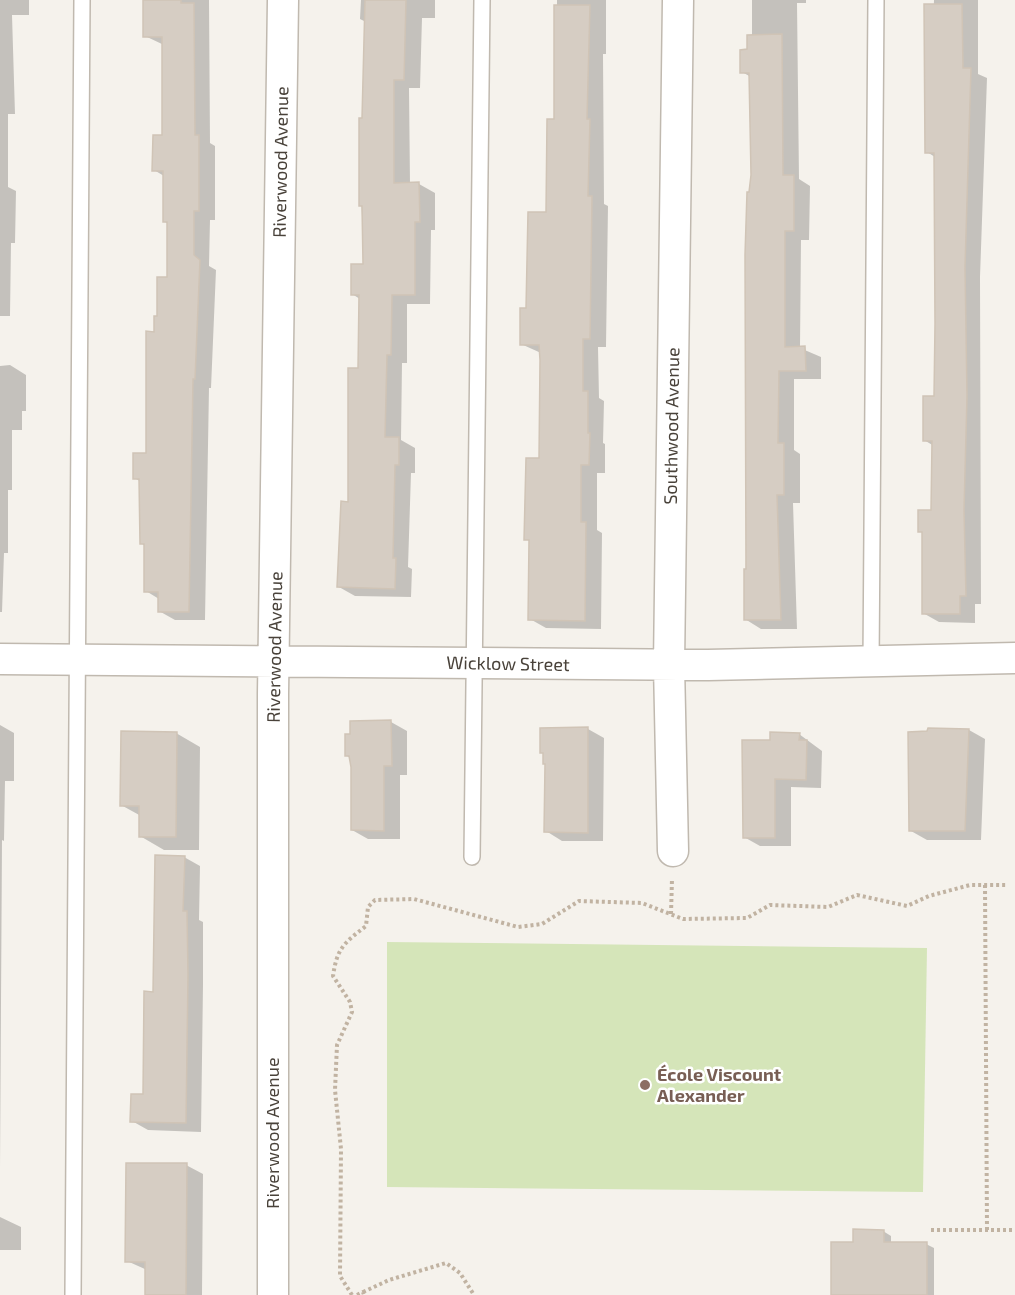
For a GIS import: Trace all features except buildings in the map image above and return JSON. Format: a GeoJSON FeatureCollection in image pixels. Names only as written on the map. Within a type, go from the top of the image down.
{"type":"FeatureCollection","features":[{"type":"Feature","properties":{"kind":"street","name":"Riverwood Avenue"},"geometry":{"type":"LineString","coordinates":[[273,1295],[275,661],[283,0]]}},
{"type":"Feature","properties":{"kind":"street","name":"Southwood Avenue"},"geometry":{"type":"LineString","coordinates":[[673,851],[669,665],[678,0]]}},
{"type":"Feature","properties":{"kind":"street","name":"Wicklow Street"},"geometry":{"type":"LineString","coordinates":[[0,659],[669,665],[871,663],[936,658],[1015,658]]}},
{"type":"Feature","properties":{"kind":"lane"},"geometry":{"type":"LineString","coordinates":[[73,1295],[82,0]]}},
{"type":"Feature","properties":{"kind":"lane"},"geometry":{"type":"LineString","coordinates":[[472,857],[482,0]]}},
{"type":"Feature","properties":{"kind":"lane"},"geometry":{"type":"LineString","coordinates":[[871,663],[876,0]]}},
{"type":"Feature","properties":{"kind":"path"},"geometry":{"type":"LineString","coordinates":[[671,914],[673,851]]}},
{"type":"Feature","properties":{"kind":"path"},"geometry":{"type":"LineString","coordinates":[[352,1295],[340,1276],[342,1160],[335,1090],[337,1045],[352,1012],[351,1002],[333,976],[336,954],[344,944],[366,926],[368,908],[375,900],[414,899],[518,927],[542,924],[579,901],[642,903],[683,918],[747,918],[770,905],[828,907],[857,896],[908,906],[929,896],[970,885],[1006,885]]}},
{"type":"Feature","properties":{"kind":"path"},"geometry":{"type":"LineString","coordinates":[[986,885],[987,1230]]}},
{"type":"Feature","properties":{"kind":"path"},"geometry":{"type":"LineString","coordinates":[[931,1230],[1015,1230]]}},
{"type":"Feature","properties":{"kind":"path"},"geometry":{"type":"LineString","coordinates":[[357,1295],[364,1294],[388,1280],[446,1263],[460,1274],[474,1295]]}},
{"type":"Feature","properties":{"kind":"green space"},"geometry":{"type":"Polygon","coordinates":[[[387,942],[927,948],[923,1192],[387,1187],[387,942]]]}},
{"type":"Feature","properties":{"kind":"place","name":"École Viscount Alexander"},"geometry":{"type":"Point","coordinates":[645,1085]}}]}
